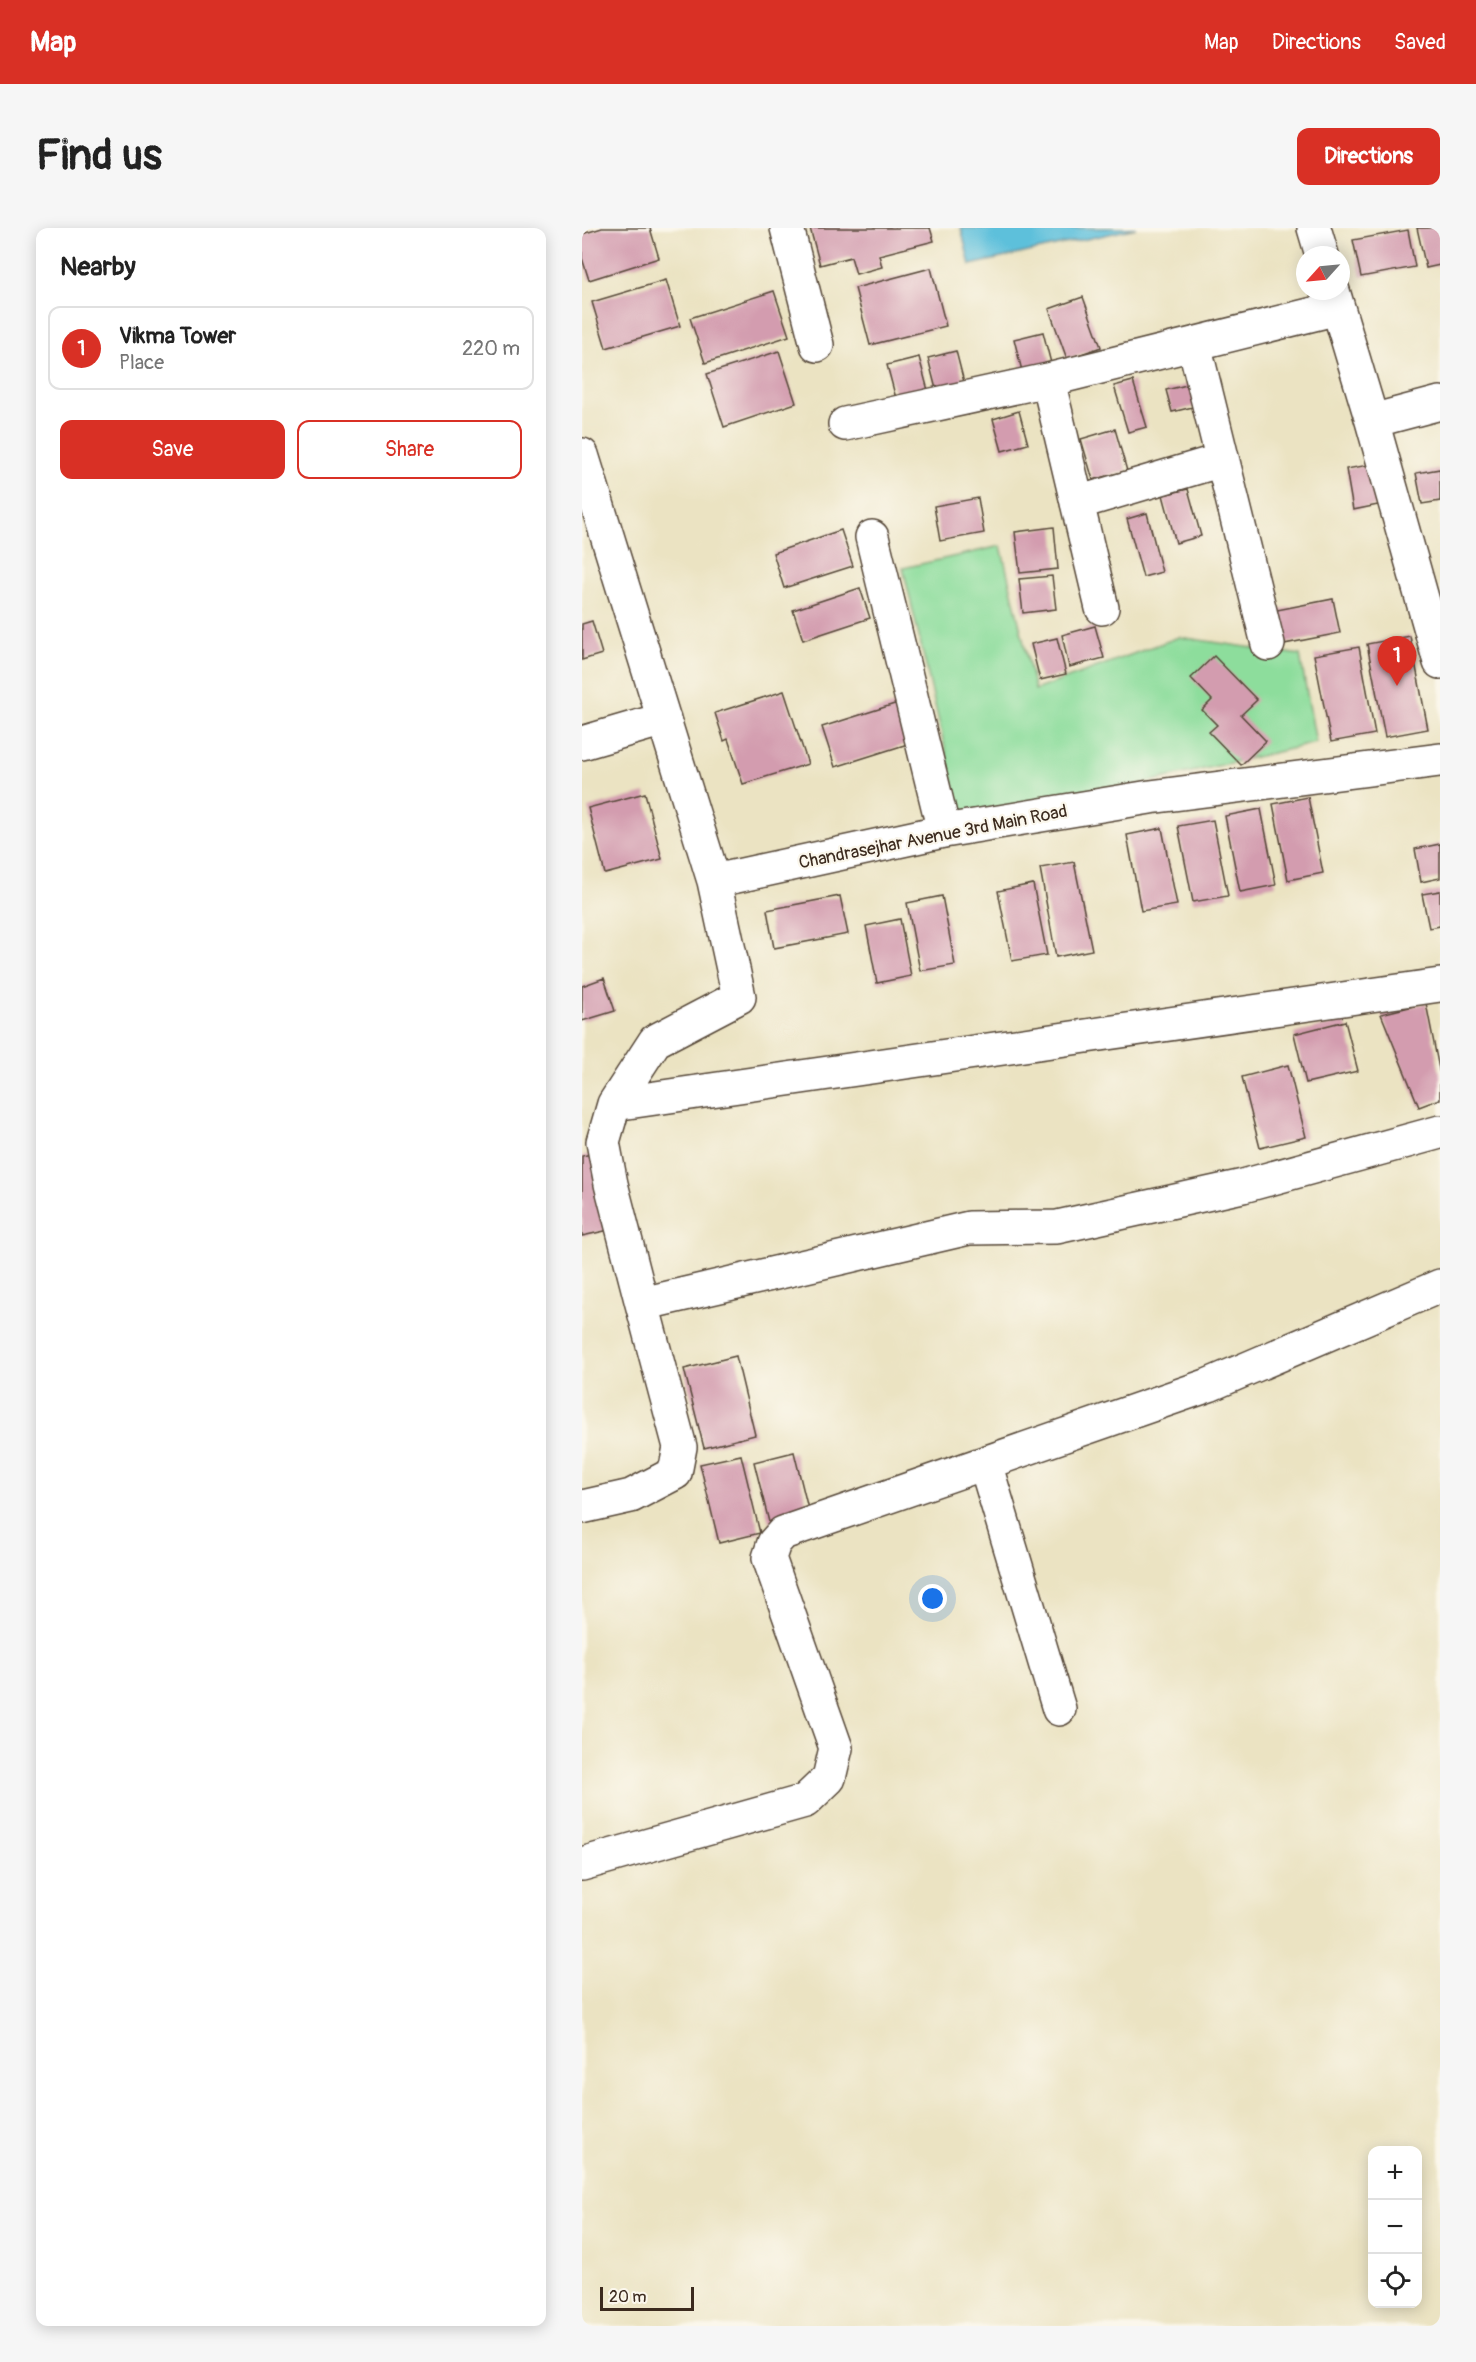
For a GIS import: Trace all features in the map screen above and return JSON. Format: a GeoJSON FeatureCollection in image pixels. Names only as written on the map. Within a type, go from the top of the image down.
{"type":"FeatureCollection","features":[{"type":"Feature","properties":{"kind":"street"},"geometry":{"type":"LineString","coordinates":[[787,228],[817,345]]}},
{"type":"Feature","properties":{"kind":"street"},"geometry":{"type":"LineString","coordinates":[[1314,228],[1319,246]]}},
{"type":"Feature","properties":{"kind":"street"},"geometry":{"type":"LineString","coordinates":[[845,424],[1048,380],[1194,344],[1336,300],[1440,662]]}},
{"type":"Feature","properties":{"kind":"street"},"geometry":{"type":"LineString","coordinates":[[1194,344],[1268,644]]}},
{"type":"Feature","properties":{"kind":"street"},"geometry":{"type":"LineString","coordinates":[[1048,380],[1102,608]]}},
{"type":"Feature","properties":{"kind":"street"},"geometry":{"type":"LineString","coordinates":[[1372,421],[1440,403]]}},
{"type":"Feature","properties":{"kind":"street"},"geometry":{"type":"LineString","coordinates":[[582,455],[714,881],[739,997],[655,1041],[614,1104],[603,1142],[611,1184],[680,1447],[675,1473],[631,1496],[582,1507]]}},
{"type":"Feature","properties":{"kind":"street"},"geometry":{"type":"LineString","coordinates":[[1077,503],[1222,460]]}},
{"type":"Feature","properties":{"kind":"street"},"geometry":{"type":"LineString","coordinates":[[872,537],[944,831]]}},
{"type":"Feature","properties":{"kind":"street"},"geometry":{"type":"LineString","coordinates":[[582,743],[664,719]]}},
{"type":"Feature","properties":{"kind":"street","name":"Chandrasejhar Avenue 3rd Main Road"},"geometry":{"type":"LineString","coordinates":[[714,881],[944,831],[1150,797],[1440,760]]}},
{"type":"Feature","properties":{"kind":"street"},"geometry":{"type":"LineString","coordinates":[[614,1104],[1440,985]]}},
{"type":"Feature","properties":{"kind":"street"},"geometry":{"type":"LineString","coordinates":[[642,1304],[969,1228],[1057,1227],[1243,1186],[1440,1132]]}},
{"type":"Feature","properties":{"kind":"street"},"geometry":{"type":"LineString","coordinates":[[582,1864],[805,1801],[829,1778],[836,1748],[769,1558],[774,1543],[783,1533],[1209,1386],[1440,1286]]}},
{"type":"Feature","properties":{"kind":"street"},"geometry":{"type":"LineString","coordinates":[[985,1463],[1059,1709]]}},
{"type":"Feature","properties":{"kind":"green space"},"geometry":{"type":"Polygon","coordinates":[[[1001,546],[1035,690],[1179,637],[1300,655],[1316,743],[963,825],[903,568],[1001,546]]]}},
{"type":"Feature","properties":{"kind":"water"},"geometry":{"type":"Polygon","coordinates":[[[961,228],[1136,228],[970,265],[961,228]]]}},
{"type":"Feature","properties":{"kind":"building"},"geometry":{"type":"Polygon","coordinates":[[[602,228],[650,228],[659,258],[589,280],[582,258],[582,234],[602,228]]]}},
{"type":"Feature","properties":{"kind":"building"},"geometry":{"type":"Polygon","coordinates":[[[810,228],[930,228],[934,241],[879,255],[882,267],[856,274],[851,257],[820,265],[810,228]]]}},
{"type":"Feature","properties":{"kind":"building"},"geometry":{"type":"Polygon","coordinates":[[[1417,228],[1440,228],[1440,265],[1426,268],[1417,228]]]}},
{"type":"Feature","properties":{"kind":"building"},"geometry":{"type":"Polygon","coordinates":[[[1408,230],[1415,267],[1361,277],[1353,240],[1408,230]]]}},
{"type":"Feature","properties":{"kind":"building"},"geometry":{"type":"Polygon","coordinates":[[[931,268],[946,326],[870,345],[855,288],[931,268]]]}},
{"type":"Feature","properties":{"kind":"building"},"geometry":{"type":"Polygon","coordinates":[[[666,280],[680,326],[606,348],[592,302],[666,280]]]}},
{"type":"Feature","properties":{"kind":"building"},"geometry":{"type":"Polygon","coordinates":[[[774,291],[789,336],[705,363],[690,318],[774,291]]]}},
{"type":"Feature","properties":{"kind":"building"},"geometry":{"type":"Polygon","coordinates":[[[1083,297],[1101,347],[1067,359],[1049,309],[1083,297]]]}},
{"type":"Feature","properties":{"kind":"building"},"geometry":{"type":"Polygon","coordinates":[[[1043,332],[1053,371],[1024,379],[1014,339],[1043,332]]]}},
{"type":"Feature","properties":{"kind":"building"},"geometry":{"type":"Polygon","coordinates":[[[779,351],[796,403],[724,427],[707,374],[779,351]]]}},
{"type":"Feature","properties":{"kind":"building"},"geometry":{"type":"Polygon","coordinates":[[[956,351],[966,390],[938,397],[928,358],[956,351]]]}},
{"type":"Feature","properties":{"kind":"building"},"geometry":{"type":"Polygon","coordinates":[[[919,357],[930,398],[898,406],[887,365],[919,357]]]}},
{"type":"Feature","properties":{"kind":"building"},"geometry":{"type":"Polygon","coordinates":[[[1133,381],[1147,427],[1128,432],[1114,386],[1133,381]]]}},
{"type":"Feature","properties":{"kind":"building"},"geometry":{"type":"Polygon","coordinates":[[[1195,383],[1201,405],[1172,412],[1166,390],[1195,383]]]}},
{"type":"Feature","properties":{"kind":"building"},"geometry":{"type":"Polygon","coordinates":[[[1019,411],[1028,444],[1002,451],[993,419],[1019,411]]]}},
{"type":"Feature","properties":{"kind":"building"},"geometry":{"type":"Polygon","coordinates":[[[1115,429],[1127,471],[1093,480],[1081,439],[1115,429]]]}},
{"type":"Feature","properties":{"kind":"building"},"geometry":{"type":"Polygon","coordinates":[[[1380,463],[1388,503],[1353,510],[1346,469],[1380,463]]]}},
{"type":"Feature","properties":{"kind":"building"},"geometry":{"type":"Polygon","coordinates":[[[1440,469],[1440,501],[1422,504],[1416,473],[1440,469]]]}},
{"type":"Feature","properties":{"kind":"building"},"geometry":{"type":"Polygon","coordinates":[[[1188,489],[1201,536],[1176,543],[1163,495],[1188,489]]]}},
{"type":"Feature","properties":{"kind":"building"},"geometry":{"type":"Polygon","coordinates":[[[978,498],[984,533],[940,541],[934,506],[978,498]]]}},
{"type":"Feature","properties":{"kind":"building"},"geometry":{"type":"Polygon","coordinates":[[[1147,513],[1162,572],[1143,577],[1127,519],[1147,513]]]}},
{"type":"Feature","properties":{"kind":"building"},"geometry":{"type":"Polygon","coordinates":[[[1054,527],[1058,569],[1020,573],[1015,532],[1054,527]]]}},
{"type":"Feature","properties":{"kind":"building"},"geometry":{"type":"Polygon","coordinates":[[[841,530],[853,566],[784,588],[773,553],[841,530]]]}},
{"type":"Feature","properties":{"kind":"building"},"geometry":{"type":"Polygon","coordinates":[[[1052,576],[1056,609],[1023,613],[1019,579],[1052,576]]]}},
{"type":"Feature","properties":{"kind":"building"},"geometry":{"type":"Polygon","coordinates":[[[860,588],[870,618],[803,640],[793,610],[860,588]]]}},
{"type":"Feature","properties":{"kind":"building"},"geometry":{"type":"Polygon","coordinates":[[[1333,599],[1340,633],[1284,644],[1277,610],[1333,599]]]}},
{"type":"Feature","properties":{"kind":"building"},"geometry":{"type":"Polygon","coordinates":[[[592,621],[602,654],[582,660],[582,624],[592,621]]]}},
{"type":"Feature","properties":{"kind":"building"},"geometry":{"type":"Polygon","coordinates":[[[1095,626],[1104,658],[1069,667],[1062,635],[1095,626]]]}},
{"type":"Feature","properties":{"kind":"building"},"geometry":{"type":"Polygon","coordinates":[[[1410,636],[1428,729],[1385,737],[1367,644],[1410,636]]]}},
{"type":"Feature","properties":{"kind":"building"},"geometry":{"type":"Polygon","coordinates":[[[1057,638],[1066,674],[1040,680],[1031,644],[1057,638]]]}},
{"type":"Feature","properties":{"kind":"building"},"geometry":{"type":"Polygon","coordinates":[[[1359,647],[1375,734],[1331,742],[1314,655],[1359,647]]]}},
{"type":"Feature","properties":{"kind":"building"},"geometry":{"type":"Polygon","coordinates":[[[1214,656],[1257,700],[1241,715],[1266,741],[1241,765],[1209,732],[1217,725],[1202,710],[1212,700],[1191,678],[1214,656]]]}},
{"type":"Feature","properties":{"kind":"building"},"geometry":{"type":"Polygon","coordinates":[[[784,691],[808,764],[743,784],[728,739],[724,741],[715,713],[784,691]]]}},
{"type":"Feature","properties":{"kind":"building"},"geometry":{"type":"Polygon","coordinates":[[[901,702],[914,742],[835,767],[822,727],[901,702]]]}},
{"type":"Feature","properties":{"kind":"building"},"geometry":{"type":"Polygon","coordinates":[[[645,793],[662,859],[605,874],[588,808],[645,793]]]}},
{"type":"Feature","properties":{"kind":"building"},"geometry":{"type":"Polygon","coordinates":[[[1308,797],[1323,873],[1288,880],[1273,804],[1308,797]]]}},
{"type":"Feature","properties":{"kind":"building"},"geometry":{"type":"Polygon","coordinates":[[[1261,809],[1276,885],[1240,892],[1225,816],[1261,809]]]}},
{"type":"Feature","properties":{"kind":"building"},"geometry":{"type":"Polygon","coordinates":[[[1213,820],[1228,896],[1193,902],[1178,826],[1213,820]]]}},
{"type":"Feature","properties":{"kind":"building"},"geometry":{"type":"Polygon","coordinates":[[[1162,828],[1177,905],[1141,911],[1127,835],[1162,828]]]}},
{"type":"Feature","properties":{"kind":"building"},"geometry":{"type":"Polygon","coordinates":[[[1440,844],[1440,878],[1421,882],[1415,849],[1440,844]]]}},
{"type":"Feature","properties":{"kind":"building"},"geometry":{"type":"Polygon","coordinates":[[[1074,862],[1092,950],[1056,957],[1040,868],[1074,862]]]}},
{"type":"Feature","properties":{"kind":"building"},"geometry":{"type":"Polygon","coordinates":[[[1033,884],[1047,955],[1012,961],[998,891],[1033,884]]]}},
{"type":"Feature","properties":{"kind":"building"},"geometry":{"type":"Polygon","coordinates":[[[1440,891],[1440,926],[1429,928],[1422,894],[1440,891]]]}},
{"type":"Feature","properties":{"kind":"building"},"geometry":{"type":"Polygon","coordinates":[[[840,896],[848,934],[774,948],[767,910],[840,896]]]}},
{"type":"Feature","properties":{"kind":"building"},"geometry":{"type":"Polygon","coordinates":[[[942,896],[955,965],[920,971],[907,903],[942,896]]]}},
{"type":"Feature","properties":{"kind":"building"},"geometry":{"type":"Polygon","coordinates":[[[900,919],[911,976],[877,983],[866,926],[900,919]]]}},
{"type":"Feature","properties":{"kind":"building"},"geometry":{"type":"Polygon","coordinates":[[[604,978],[615,1011],[582,1021],[582,986],[604,978]]]}},
{"type":"Feature","properties":{"kind":"building"},"geometry":{"type":"Polygon","coordinates":[[[1426,1003],[1440,1074],[1440,1099],[1419,1107],[1381,1014],[1426,1003]]]}},
{"type":"Feature","properties":{"kind":"building"},"geometry":{"type":"Polygon","coordinates":[[[1345,1021],[1358,1071],[1306,1083],[1294,1034],[1345,1021]]]}},
{"type":"Feature","properties":{"kind":"building"},"geometry":{"type":"Polygon","coordinates":[[[1288,1065],[1306,1137],[1260,1148],[1242,1077],[1288,1065]]]}},
{"type":"Feature","properties":{"kind":"building"},"geometry":{"type":"Polygon","coordinates":[[[596,1153],[614,1229],[582,1236],[582,1156],[596,1153]]]}},
{"type":"Feature","properties":{"kind":"building"},"geometry":{"type":"Polygon","coordinates":[[[736,1356],[755,1435],[704,1448],[684,1369],[736,1356]]]}},
{"type":"Feature","properties":{"kind":"building"},"geometry":{"type":"Polygon","coordinates":[[[794,1452],[809,1513],[769,1522],[754,1462],[794,1452]]]}},
{"type":"Feature","properties":{"kind":"building"},"geometry":{"type":"Polygon","coordinates":[[[741,1455],[760,1533],[719,1543],[700,1464],[741,1455]]]}},
{"type":"Feature","properties":{"kind":"place","name":"Vikma Tower"},"geometry":{"type":"Point","coordinates":[1397,686]}}]}
